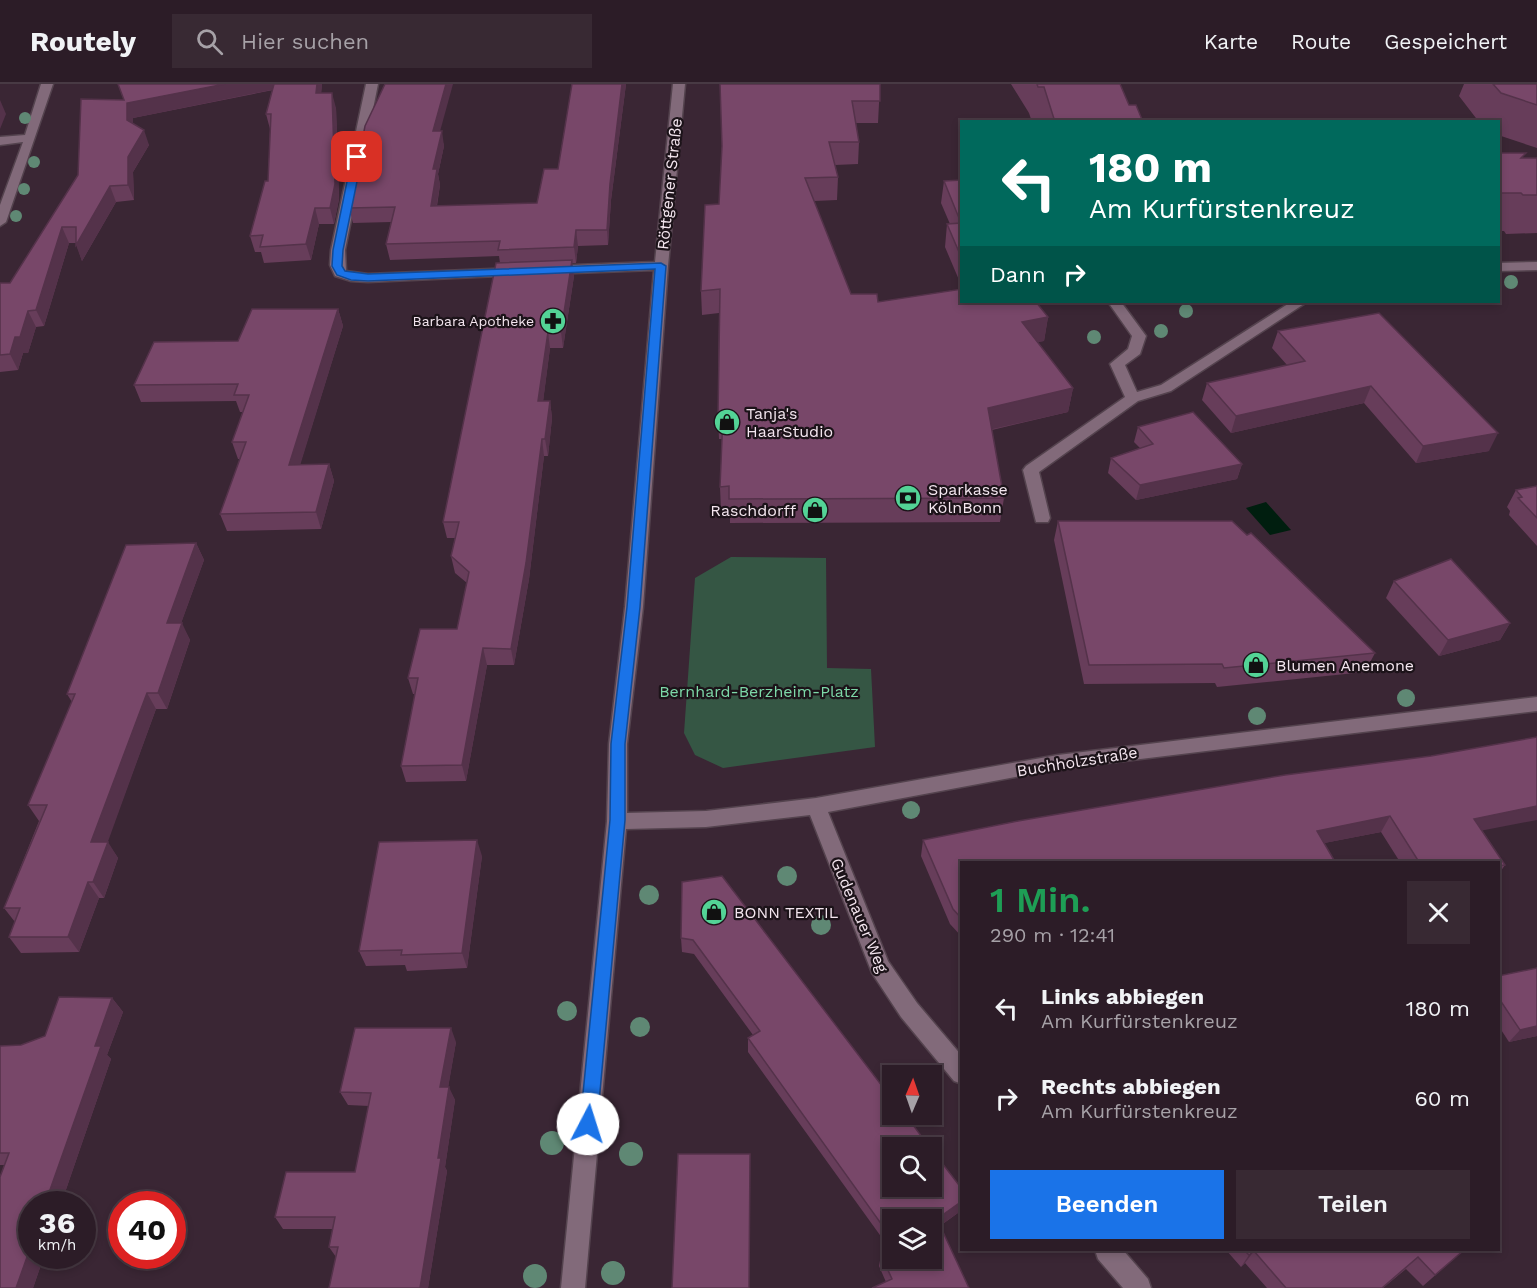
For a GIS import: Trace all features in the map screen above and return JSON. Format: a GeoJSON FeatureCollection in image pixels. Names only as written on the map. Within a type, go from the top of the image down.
{"type":"FeatureCollection","features":[{"type":"Feature","properties":{"kind":"street"},"geometry":{"type":"LineString","coordinates":[[0,222],[47,84]]}},
{"type":"Feature","properties":{"kind":"street"},"geometry":{"type":"LineString","coordinates":[[372,84],[338,250],[337,266],[340,273],[351,277],[368,278],[661,266]]}},
{"type":"Feature","properties":{"kind":"street","name":"Röttgener Straße"},"geometry":{"type":"LineString","coordinates":[[573,1288],[618,820],[618,744],[634,607],[661,266],[679,84]]}},
{"type":"Feature","properties":{"kind":"street"},"geometry":{"type":"LineString","coordinates":[[0,141],[30,138]]}},
{"type":"Feature","properties":{"kind":"street"},"geometry":{"type":"LineString","coordinates":[[1500,267],[1537,266]]}},
{"type":"Feature","properties":{"kind":"street"},"geometry":{"type":"LineString","coordinates":[[1115,303],[1139,336],[1135,351],[1117,364],[1133,398]]}},
{"type":"Feature","properties":{"kind":"street"},"geometry":{"type":"LineString","coordinates":[[1042,518],[1031,470],[1133,398],[1166,388],[1298,303]]}},
{"type":"Feature","properties":{"kind":"street","name":"Buchholzstraße"},"geometry":{"type":"LineString","coordinates":[[618,820],[706,819],[816,806],[1058,762],[1537,704]]}},
{"type":"Feature","properties":{"kind":"street","name":"Gudenauer Weg"},"geometry":{"type":"LineString","coordinates":[[816,806],[879,966],[909,1010],[960,1072]]}},
{"type":"Feature","properties":{"kind":"street"},"geometry":{"type":"LineString","coordinates":[[1108,1251],[1139,1288]]}},
{"type":"Feature","properties":{"kind":"green space","name":"Bernhard-Berzheim-Platz"},"geometry":{"type":"Polygon","coordinates":[[[731,557],[826,558],[827,668],[871,669],[875,747],[723,768],[695,755],[684,733],[695,578],[731,557]]]}},
{"type":"Feature","properties":{"kind":"shaded area"},"geometry":{"type":"Polygon","coordinates":[[[1266,502],[1291,530],[1270,535],[1246,508],[1266,502]]]}},
{"type":"Feature","properties":{"kind":"building"},"geometry":{"type":"Polygon","coordinates":[[[118,84],[225,84],[127,103],[127,120],[144,130],[128,157],[128,185],[110,186],[76,245],[76,227],[62,227],[36,310],[28,311],[20,337],[15,337],[10,354],[0,355],[0,283],[10,283],[78,175],[81,99],[124,100],[118,84]]]}},
{"type":"Feature","properties":{"kind":"building"},"geometry":{"type":"Polygon","coordinates":[[[274,84],[317,84],[316,93],[332,93],[335,184],[330,208],[315,208],[306,244],[260,247],[263,235],[250,236],[265,181],[268,181],[271,114],[266,114],[274,84]]]}},
{"type":"Feature","properties":{"kind":"building"},"geometry":{"type":"Polygon","coordinates":[[[385,84],[446,84],[433,131],[442,131],[433,169],[437,169],[431,206],[537,203],[544,169],[558,169],[572,84],[622,84],[607,230],[576,230],[574,247],[498,250],[500,241],[386,244],[395,207],[349,208],[365,126],[385,84]]]}},
{"type":"Feature","properties":{"kind":"building"},"geometry":{"type":"Polygon","coordinates":[[[720,84],[880,84],[880,101],[852,101],[859,142],[829,142],[838,177],[805,178],[851,294],[877,294],[878,302],[960,289],[960,303],[1037,303],[1048,317],[1022,322],[1073,388],[988,408],[1004,498],[729,499],[729,486],[720,487],[723,415],[718,415],[720,289],[701,291],[705,205],[719,204],[722,146],[720,84]]]}},
{"type":"Feature","properties":{"kind":"building"},"geometry":{"type":"Polygon","coordinates":[[[1037,84],[1120,84],[1129,105],[1136,105],[1142,120],[1054,120],[1044,87],[1038,87],[1037,84]]]}},
{"type":"Feature","properties":{"kind":"building"},"geometry":{"type":"Polygon","coordinates":[[[1493,84],[1537,84],[1537,105],[1501,93],[1493,84]]]}},
{"type":"Feature","properties":{"kind":"building"},"geometry":{"type":"Polygon","coordinates":[[[1500,153],[1526,153],[1521,158],[1537,158],[1537,195],[1500,193],[1500,153]]]}},
{"type":"Feature","properties":{"kind":"building"},"geometry":{"type":"Polygon","coordinates":[[[960,180],[960,221],[944,181],[960,180]]]}},
{"type":"Feature","properties":{"kind":"building"},"geometry":{"type":"Polygon","coordinates":[[[960,223],[960,254],[947,224],[960,223]]]}},
{"type":"Feature","properties":{"kind":"building"},"geometry":{"type":"Polygon","coordinates":[[[572,260],[561,332],[548,332],[538,401],[550,401],[545,439],[542,439],[526,563],[511,649],[483,648],[462,765],[401,766],[418,678],[408,678],[420,629],[457,629],[469,572],[451,556],[459,522],[443,522],[496,263],[572,260]]]}},
{"type":"Feature","properties":{"kind":"building"},"geometry":{"type":"Polygon","coordinates":[[[252,309],[338,309],[289,465],[329,464],[316,512],[220,514],[246,442],[232,442],[249,395],[234,395],[238,384],[134,385],[154,342],[238,341],[252,309]]]}},
{"type":"Feature","properties":{"kind":"building"},"geometry":{"type":"Polygon","coordinates":[[[1379,313],[1498,433],[1423,446],[1371,386],[1236,416],[1207,383],[1305,361],[1278,331],[1379,313]]]}},
{"type":"Feature","properties":{"kind":"building"},"geometry":{"type":"Polygon","coordinates":[[[1193,412],[1242,464],[1140,485],[1111,458],[1153,444],[1138,427],[1193,412]]]}},
{"type":"Feature","properties":{"kind":"building"},"geometry":{"type":"Polygon","coordinates":[[[1537,486],[1537,518],[1518,498],[1522,497],[1516,490],[1537,486]]]}},
{"type":"Feature","properties":{"kind":"building"},"geometry":{"type":"Polygon","coordinates":[[[1058,521],[1232,521],[1247,535],[1251,533],[1375,653],[1224,668],[1222,664],[1089,665],[1058,521]]]}},
{"type":"Feature","properties":{"kind":"building"},"geometry":{"type":"Polygon","coordinates":[[[196,543],[167,623],[182,623],[158,693],[147,693],[91,842],[108,842],[93,882],[88,882],[68,937],[9,937],[20,908],[4,908],[47,805],[28,805],[75,694],[67,694],[126,545],[196,543]]]}},
{"type":"Feature","properties":{"kind":"building"},"geometry":{"type":"Polygon","coordinates":[[[1451,559],[1510,623],[1448,640],[1394,581],[1451,559]]]}},
{"type":"Feature","properties":{"kind":"building"},"geometry":{"type":"Polygon","coordinates":[[[1537,737],[1537,806],[1474,819],[1505,865],[1500,866],[1500,861],[1418,861],[1390,816],[1317,831],[1334,860],[1326,861],[960,861],[960,917],[953,909],[923,840],[1018,821],[1285,775],[1431,756],[1537,737]]]}},
{"type":"Feature","properties":{"kind":"building"},"geometry":{"type":"Polygon","coordinates":[[[477,840],[462,953],[401,955],[402,950],[359,951],[379,842],[477,840]]]}},
{"type":"Feature","properties":{"kind":"building"},"geometry":{"type":"Polygon","coordinates":[[[722,876],[882,1086],[882,1125],[913,1125],[922,1137],[882,1137],[882,1197],[942,1197],[942,1163],[960,1186],[960,1202],[942,1215],[942,1209],[882,1209],[882,1225],[748,1038],[760,1031],[693,940],[681,938],[682,882],[722,876]]]}},
{"type":"Feature","properties":{"kind":"building"},"geometry":{"type":"Polygon","coordinates":[[[1537,968],[1537,1026],[1520,1030],[1500,1000],[1500,976],[1537,968]]]}},
{"type":"Feature","properties":{"kind":"building"},"geometry":{"type":"Polygon","coordinates":[[[59,997],[112,998],[95,1046],[101,1046],[50,1191],[18,1191],[18,1269],[23,1269],[16,1288],[0,1288],[0,1177],[9,1153],[0,1153],[0,1046],[21,1045],[45,1036],[59,997]]]}},
{"type":"Feature","properties":{"kind":"building"},"geometry":{"type":"Polygon","coordinates":[[[355,1028],[451,1028],[440,1087],[449,1087],[438,1158],[441,1158],[420,1288],[329,1288],[338,1247],[329,1247],[335,1217],[275,1217],[286,1172],[355,1172],[371,1093],[340,1092],[355,1028]]]}},
{"type":"Feature","properties":{"kind":"building"},"geometry":{"type":"Polygon","coordinates":[[[678,1154],[750,1154],[749,1288],[672,1288],[678,1154]]]}},
{"type":"Feature","properties":{"kind":"building"},"geometry":{"type":"Polygon","coordinates":[[[942,1230],[969,1288],[872,1288],[892,1279],[887,1269],[942,1269],[942,1230]]]}},
{"type":"Feature","properties":{"kind":"building"},"geometry":{"type":"Polygon","coordinates":[[[1254,1251],[1463,1251],[1435,1275],[1418,1257],[1382,1288],[1286,1288],[1254,1251]]]}},
{"type":"Feature","properties":{"kind":"place","name":"Barbara Apotheke"},"geometry":{"type":"Point","coordinates":[553,321]}},
{"type":"Feature","properties":{"kind":"place","name":"Tanja's HaarStudio"},"geometry":{"type":"Point","coordinates":[727,422]}},
{"type":"Feature","properties":{"kind":"place","name":"Sparkasse KölnBonn"},"geometry":{"type":"Point","coordinates":[908,498]}},
{"type":"Feature","properties":{"kind":"place","name":"Raschdorff"},"geometry":{"type":"Point","coordinates":[815,510]}},
{"type":"Feature","properties":{"kind":"place","name":"Blumen Anemone"},"geometry":{"type":"Point","coordinates":[1256,665]}},
{"type":"Feature","properties":{"kind":"place","name":"BONN TEXTIL"},"geometry":{"type":"Point","coordinates":[714,912]}},
{"type":"Feature","properties":{"kind":"route"},"geometry":{"type":"LineString","coordinates":[[357,157],[338,250],[337,266],[340,273],[351,277],[661,266],[634,607],[618,744],[618,820],[588,1124]]}}]}
